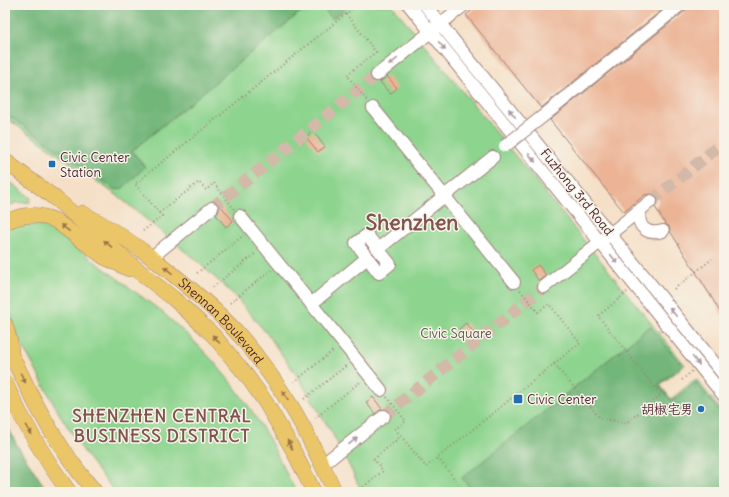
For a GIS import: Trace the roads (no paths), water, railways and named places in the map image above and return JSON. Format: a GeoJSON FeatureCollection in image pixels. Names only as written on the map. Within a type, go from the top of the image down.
{"type":"FeatureCollection","features":[{"type":"Feature","properties":{"kind":"main road","name":"Shennan Boulevard"},"geometry":{"type":"LineString","coordinates":[[5,161],[56,199],[146,277],[173,298],[214,336],[247,376],[266,403],[302,466],[314,492]]}},
{"type":"Feature","properties":{"kind":"main road","name":"Shennan Boulevard"},"geometry":{"type":"LineString","coordinates":[[56,199],[94,219],[152,257],[212,308],[241,337],[292,407],[335,492]]}},
{"type":"Feature","properties":{"kind":"main road"},"geometry":{"type":"LineString","coordinates":[[5,223],[14,218],[25,215],[48,217],[56,221],[104,257],[146,277]]}},
{"type":"Feature","properties":{"kind":"main road"},"geometry":{"type":"LineString","coordinates":[[5,324],[10,342],[8,349],[37,406],[52,433],[95,492]]}},
{"type":"Feature","properties":{"kind":"main road"},"geometry":{"type":"LineString","coordinates":[[5,383],[38,445],[54,472],[69,492]]}},
{"type":"Feature","properties":{"kind":"main road"},"geometry":{"type":"LineString","coordinates":[[302,466],[308,492]]}},
{"type":"Feature","properties":{"kind":"street","name":"Fuzhong 3rd Road"},"geometry":{"type":"LineString","coordinates":[[409,5],[724,396]]}},
{"type":"Feature","properties":{"kind":"street","name":"Fuzhong 3rd Road"},"geometry":{"type":"LineString","coordinates":[[425,5],[724,375]]}},
{"type":"Feature","properties":{"kind":"street"},"geometry":{"type":"LineString","coordinates":[[377,75],[464,5]]}},
{"type":"Feature","properties":{"kind":"street"},"geometry":{"type":"LineString","coordinates":[[505,146],[680,5]]}},
{"type":"Feature","properties":{"kind":"street"},"geometry":{"type":"LineString","coordinates":[[373,108],[514,282]]}},
{"type":"Feature","properties":{"kind":"street"},"geometry":{"type":"LineString","coordinates":[[378,249],[493,156]]}},
{"type":"Feature","properties":{"kind":"street"},"geometry":{"type":"LineString","coordinates":[[544,288],[646,205],[640,213],[639,218],[642,227],[655,233],[662,231]]}},
{"type":"Feature","properties":{"kind":"street"},"geometry":{"type":"LineString","coordinates":[[152,257],[212,208]]}},
{"type":"Feature","properties":{"kind":"street"},"geometry":{"type":"LineString","coordinates":[[240,216],[382,390]]}},
{"type":"Feature","properties":{"kind":"street"},"geometry":{"type":"LineString","coordinates":[[366,235],[378,249],[390,264],[379,273],[356,243],[366,235]]}},
{"type":"Feature","properties":{"kind":"street"},"geometry":{"type":"LineString","coordinates":[[311,304],[367,258]]}},
{"type":"Feature","properties":{"kind":"street"},"geometry":{"type":"LineString","coordinates":[[322,465],[384,416]]}},
{"type":"Feature","properties":{"kind":"tunnel"},"geometry":{"type":"LineString","coordinates":[[212,208],[377,75]]}},
{"type":"Feature","properties":{"kind":"tunnel"},"geometry":{"type":"LineString","coordinates":[[651,201],[724,142]]}},
{"type":"Feature","properties":{"kind":"tunnel"},"geometry":{"type":"LineString","coordinates":[[384,416],[544,287]]}},
{"type":"Feature","properties":{"kind":"place","name":"Civic Center Station"},"geometry":{"type":"Point","coordinates":[52,164]}},
{"type":"Feature","properties":{"kind":"place","name":"Civic Center"},"geometry":{"type":"Point","coordinates":[518,399]}},
{"type":"Feature","properties":{"kind":"place","name":"胡椒宅男"},"geometry":{"type":"Point","coordinates":[701,409]}},
{"type":"Feature","properties":{"kind":"district","name":"Shenzhen"},"geometry":{"type":"Point","coordinates":[412,222]}},
{"type":"Feature","properties":{"kind":"district","name":"SHENZHEN CENTRAL BUSINESS DISTRICT"},"geometry":{"type":"Point","coordinates":[162,426]}},
{"type":"Feature","properties":{"kind":"park label","name":"Civic Square"},"geometry":{"type":"Point","coordinates":[456,333]}}]}
